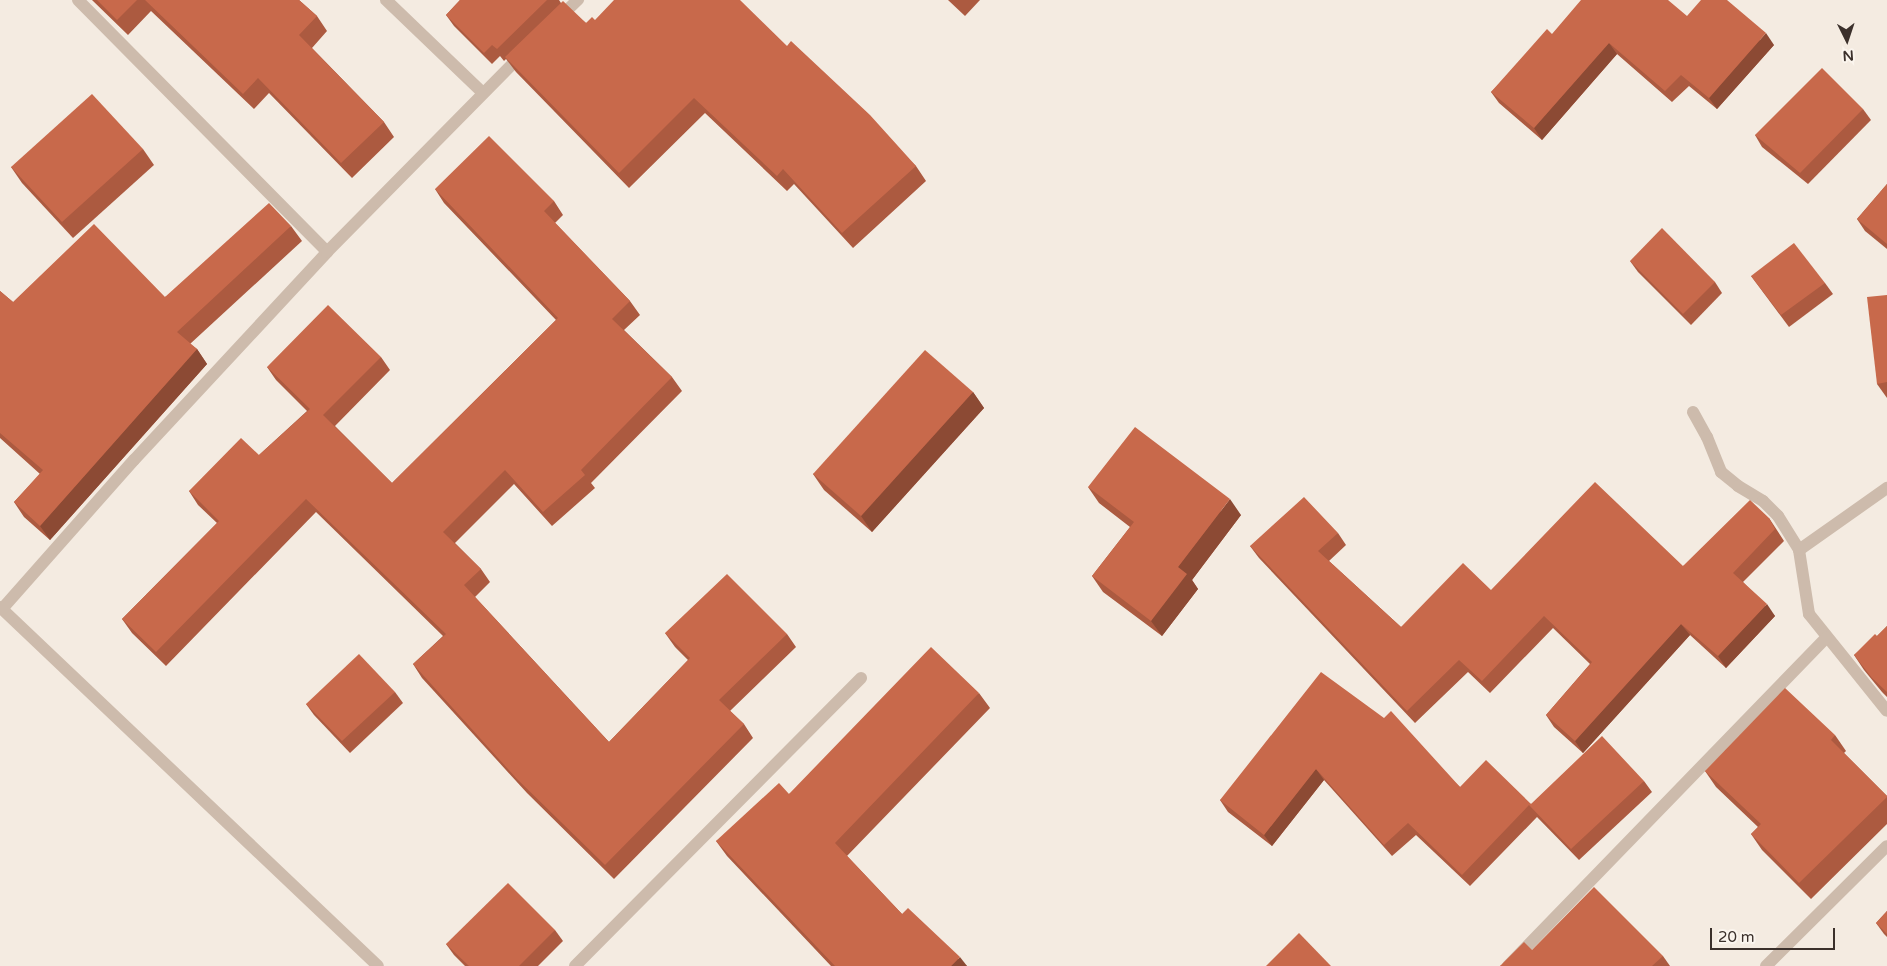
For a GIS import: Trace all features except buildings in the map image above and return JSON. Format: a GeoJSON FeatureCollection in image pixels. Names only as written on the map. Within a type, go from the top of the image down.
{"type":"FeatureCollection","features":[{"type":"Feature","properties":{"kind":"street"},"geometry":{"type":"LineString","coordinates":[[78,0],[327,252]]}},
{"type":"Feature","properties":{"kind":"street"},"geometry":{"type":"LineString","coordinates":[[386,0],[483,93]]}},
{"type":"Feature","properties":{"kind":"street"},"geometry":{"type":"LineString","coordinates":[[551,26],[578,0]]}},
{"type":"Feature","properties":{"kind":"street"},"geometry":{"type":"LineString","coordinates":[[378,966],[1,608],[134,460],[327,252],[530,46]]}},
{"type":"Feature","properties":{"kind":"street"},"geometry":{"type":"LineString","coordinates":[[1693,412],[1707,437],[1721,472],[1738,486],[1763,501],[1778,516],[1799,550],[1809,614],[1826,638],[1887,711]]}},
{"type":"Feature","properties":{"kind":"street"},"geometry":{"type":"LineString","coordinates":[[1799,550],[1887,488]]}},
{"type":"Feature","properties":{"kind":"street"},"geometry":{"type":"LineString","coordinates":[[1508,966],[1826,638]]}},
{"type":"Feature","properties":{"kind":"street"},"geometry":{"type":"LineString","coordinates":[[575,966],[861,678]]}},
{"type":"Feature","properties":{"kind":"street"},"geometry":{"type":"LineString","coordinates":[[1766,966],[1887,846]]}}]}
